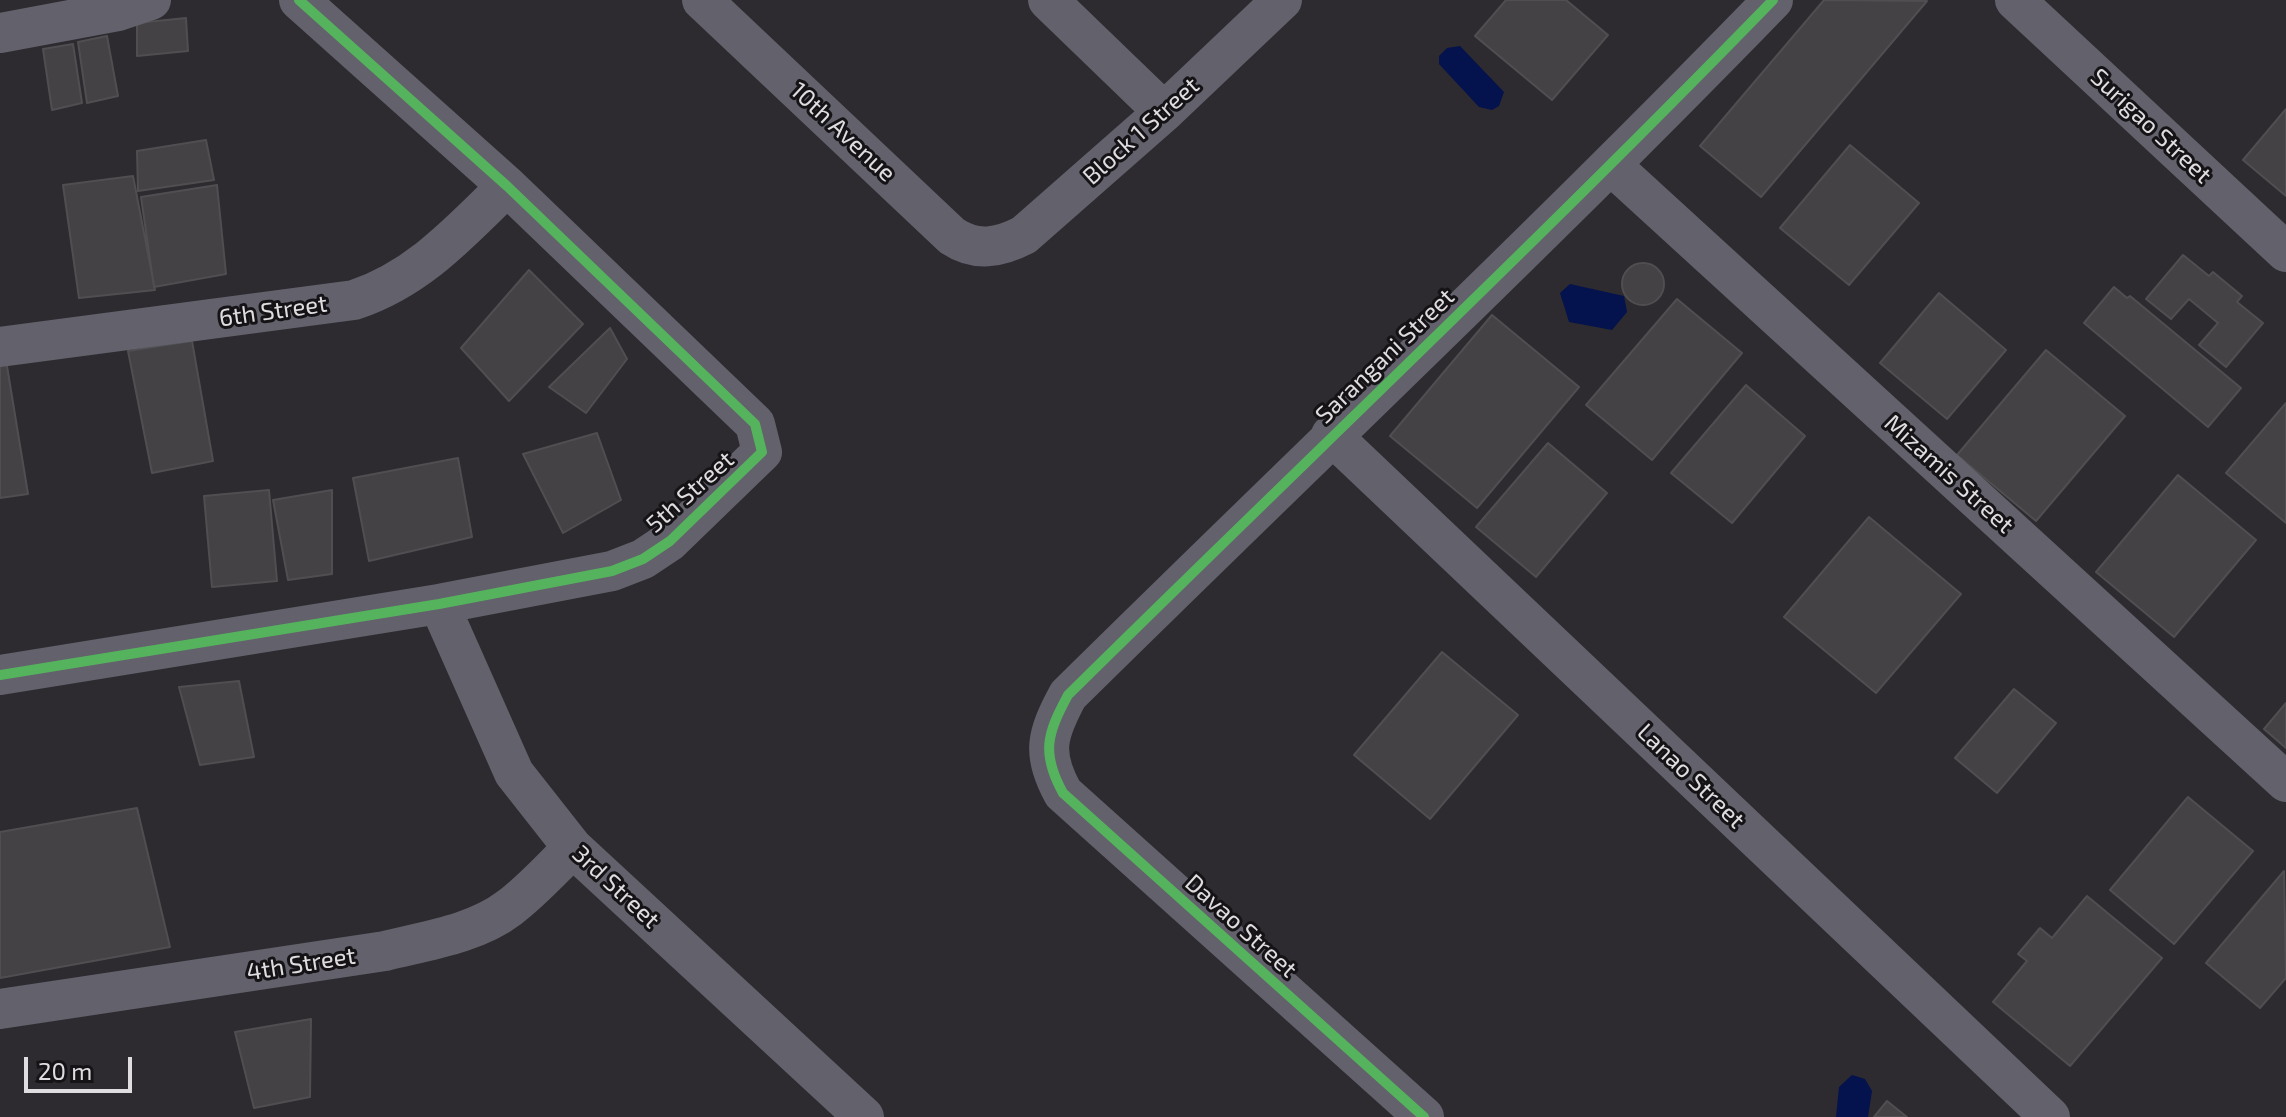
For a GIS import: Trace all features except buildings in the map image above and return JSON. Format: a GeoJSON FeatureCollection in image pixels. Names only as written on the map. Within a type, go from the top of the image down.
{"type":"FeatureCollection","features":[{"type":"Feature","properties":{"kind":"street"},"geometry":{"type":"LineString","coordinates":[[0,33],[118,11],[151,0]]}},
{"type":"Feature","properties":{"kind":"street","name":"5th Street"},"geometry":{"type":"LineString","coordinates":[[0,675],[439,604],[612,571],[643,559],[670,541],[762,452],[755,424],[507,186],[299,0]]}},
{"type":"Feature","properties":{"kind":"street","name":"10th Avenue"},"geometry":{"type":"LineString","coordinates":[[702,0],[952,236],[965,245],[991,247]]}},
{"type":"Feature","properties":{"kind":"street"},"geometry":{"type":"LineString","coordinates":[[1048,0],[1164,112]]}},
{"type":"Feature","properties":{"kind":"street","name":"Block 1 Street"},"geometry":{"type":"LineString","coordinates":[[991,247],[1024,235],[1164,112],[1282,0]]}},
{"type":"Feature","properties":{"kind":"street","name":"Sarangani Street"},"geometry":{"type":"LineString","coordinates":[[1048,753],[1052,726],[1068,695],[1331,435],[1612,166],[1773,0]]}},
{"type":"Feature","properties":{"kind":"street","name":"Surigao Street"},"geometry":{"type":"LineString","coordinates":[[2015,0],[2286,252]]}},
{"type":"Feature","properties":{"kind":"street","name":"Mizamis Street"},"geometry":{"type":"LineString","coordinates":[[1612,166],[2286,782]]}},
{"type":"Feature","properties":{"kind":"street","name":"6th Street"},"geometry":{"type":"LineString","coordinates":[[0,347],[354,300],[380,291],[428,262],[507,186]]}},
{"type":"Feature","properties":{"kind":"street","name":"Lanao Street"},"geometry":{"type":"LineString","coordinates":[[1331,435],[2050,1117]]}},
{"type":"Feature","properties":{"kind":"street","name":"3rd Street"},"geometry":{"type":"LineString","coordinates":[[439,604],[514,773],[573,848],[864,1117]]}},
{"type":"Feature","properties":{"kind":"street","name":"Davao Street"},"geometry":{"type":"LineString","coordinates":[[1048,753],[1053,774],[1063,793],[1424,1117]]}},
{"type":"Feature","properties":{"kind":"street","name":"4th Street"},"geometry":{"type":"LineString","coordinates":[[0,1009],[385,951],[436,938],[480,924],[508,909],[573,848]]}},
{"type":"Feature","properties":{"kind":"shaded area"},"geometry":{"type":"Polygon","coordinates":[[[1460,46],[1504,92],[1499,106],[1492,110],[1479,107],[1439,64],[1439,56],[1447,48],[1460,46]]]}},
{"type":"Feature","properties":{"kind":"shaded area"},"geometry":{"type":"Polygon","coordinates":[[[1570,284],[1624,296],[1627,312],[1612,330],[1569,322],[1560,293],[1570,284]]]}},
{"type":"Feature","properties":{"kind":"shaded area"},"geometry":{"type":"Polygon","coordinates":[[[1852,1075],[1865,1079],[1872,1091],[1868,1117],[1836,1117],[1839,1087],[1852,1075]]]}},
{"type":"Feature","properties":{"kind":"cycle path"},"geometry":{"type":"LineString","coordinates":[[0,675],[439,604],[612,571],[643,559],[670,541],[762,452],[755,424],[507,186],[299,0]]}},
{"type":"Feature","properties":{"kind":"cycle path"},"geometry":{"type":"LineString","coordinates":[[1424,1117],[1063,793],[1049,755],[1051,733],[1068,695],[1511,263],[1773,0]]}}]}
